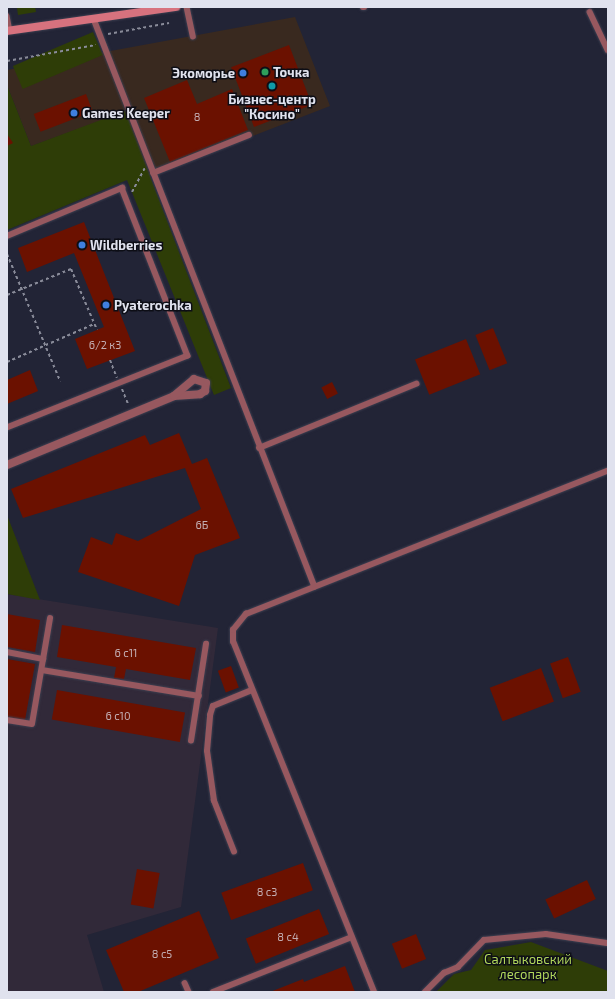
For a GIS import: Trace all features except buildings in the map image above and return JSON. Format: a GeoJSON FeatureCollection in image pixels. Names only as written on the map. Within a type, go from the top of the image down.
{"type":"FeatureCollection","features":[{"type":"Feature","properties":{"kind":"main road"},"geometry":{"type":"LineString","coordinates":[[8,31],[176,7]]}},
{"type":"Feature","properties":{"kind":"street"},"geometry":{"type":"LineString","coordinates":[[7,465],[174,396]]}},
{"type":"Feature","properties":{"kind":"lane"},"geometry":{"type":"LineString","coordinates":[[187,7],[193,36]]}},
{"type":"Feature","properties":{"kind":"lane"},"geometry":{"type":"LineString","coordinates":[[590,12],[608,50]]}},
{"type":"Feature","properties":{"kind":"lane"},"geometry":{"type":"LineString","coordinates":[[7,16],[8,31]]}},
{"type":"Feature","properties":{"kind":"lane"},"geometry":{"type":"LineString","coordinates":[[94,19],[259,448],[315,587]]}},
{"type":"Feature","properties":{"kind":"lane"},"geometry":{"type":"LineString","coordinates":[[153,173],[249,135]]}},
{"type":"Feature","properties":{"kind":"lane"},"geometry":{"type":"LineString","coordinates":[[7,236],[122,188],[188,356],[7,428]]}},
{"type":"Feature","properties":{"kind":"lane"},"geometry":{"type":"LineString","coordinates":[[259,448],[416,384]]}},
{"type":"Feature","properties":{"kind":"lane"},"geometry":{"type":"LineString","coordinates":[[374,992],[232,642],[233,630],[246,614],[608,472]]}},
{"type":"Feature","properties":{"kind":"lane"},"geometry":{"type":"LineString","coordinates":[[7,720],[32,724],[50,619]]}},
{"type":"Feature","properties":{"kind":"lane"},"geometry":{"type":"LineString","coordinates":[[191,741],[206,644]]}},
{"type":"Feature","properties":{"kind":"lane"},"geometry":{"type":"LineString","coordinates":[[7,652],[43,659]]}},
{"type":"Feature","properties":{"kind":"lane"},"geometry":{"type":"LineString","coordinates":[[42,670],[199,696]]}},
{"type":"Feature","properties":{"kind":"lane"},"geometry":{"type":"LineString","coordinates":[[234,852],[214,801],[207,751],[210,715],[213,706],[252,690]]}},
{"type":"Feature","properties":{"kind":"lane"},"geometry":{"type":"LineString","coordinates":[[425,992],[444,973],[458,967],[484,940],[546,934],[608,943]]}},
{"type":"Feature","properties":{"kind":"lane"},"geometry":{"type":"LineString","coordinates":[[213,992],[352,937]]}},
{"type":"Feature","properties":{"kind":"lane"},"geometry":{"type":"LineString","coordinates":[[185,983],[189,992]]}},
{"type":"Feature","properties":{"kind":"path"},"geometry":{"type":"LineString","coordinates":[[100,35],[169,23]]}},
{"type":"Feature","properties":{"kind":"path"},"geometry":{"type":"LineString","coordinates":[[7,61],[103,44]]}},
{"type":"Feature","properties":{"kind":"path"},"geometry":{"type":"LineString","coordinates":[[124,195],[137,188],[141,169],[150,166]]}},
{"type":"Feature","properties":{"kind":"path"},"geometry":{"type":"LineString","coordinates":[[7,254],[60,381]]}},
{"type":"Feature","properties":{"kind":"path"},"geometry":{"type":"LineString","coordinates":[[7,295],[71,269],[97,330]]}},
{"type":"Feature","properties":{"kind":"path"},"geometry":{"type":"LineString","coordinates":[[7,362],[94,324]]}},
{"type":"Feature","properties":{"kind":"shaded area"},"geometry":{"type":"Polygon","coordinates":[[[295,17],[330,106],[150,176],[125,112],[31,146],[7,85],[7,70],[295,17]]]}},
{"type":"Feature","properties":{"kind":"shaded area"},"geometry":{"type":"Polygon","coordinates":[[[7,594],[218,628],[181,907],[87,935],[104,992],[7,992],[7,594]]]}},
{"type":"Feature","properties":{"kind":"green space"},"geometry":{"type":"Polygon","coordinates":[[[35,7],[36,12],[18,15],[17,8],[35,7]]]}},
{"type":"Feature","properties":{"kind":"green space"},"geometry":{"type":"Polygon","coordinates":[[[93,32],[103,55],[23,89],[13,66],[93,32]]]}},
{"type":"Feature","properties":{"kind":"green space"},"geometry":{"type":"Polygon","coordinates":[[[7,85],[31,146],[125,111],[231,388],[214,395],[127,180],[7,230],[7,85]]]}},
{"type":"Feature","properties":{"kind":"green space"},"geometry":{"type":"Polygon","coordinates":[[[7,515],[40,600],[7,594],[7,515]]]}},
{"type":"Feature","properties":{"kind":"green space","name":"Салтыковский лесопарк"},"geometry":{"type":"Polygon","coordinates":[[[531,942],[608,971],[608,992],[436,992],[454,974],[471,970],[485,950],[531,942]]]}},
{"type":"Feature","properties":{"kind":"place","name":"Точка"},"geometry":{"type":"Point","coordinates":[265,72]}},
{"type":"Feature","properties":{"kind":"place","name":"Экоморье"},"geometry":{"type":"Point","coordinates":[243,73]}},
{"type":"Feature","properties":{"kind":"place","name":"Бизнес-центр \"Косино\""},"geometry":{"type":"Point","coordinates":[272,86]}},
{"type":"Feature","properties":{"kind":"place","name":"Games Keeper"},"geometry":{"type":"Point","coordinates":[74,113]}},
{"type":"Feature","properties":{"kind":"place","name":"Wildberries"},"geometry":{"type":"Point","coordinates":[82,245]}},
{"type":"Feature","properties":{"kind":"place","name":"Pyaterochka"},"geometry":{"type":"Point","coordinates":[106,305]}}]}
